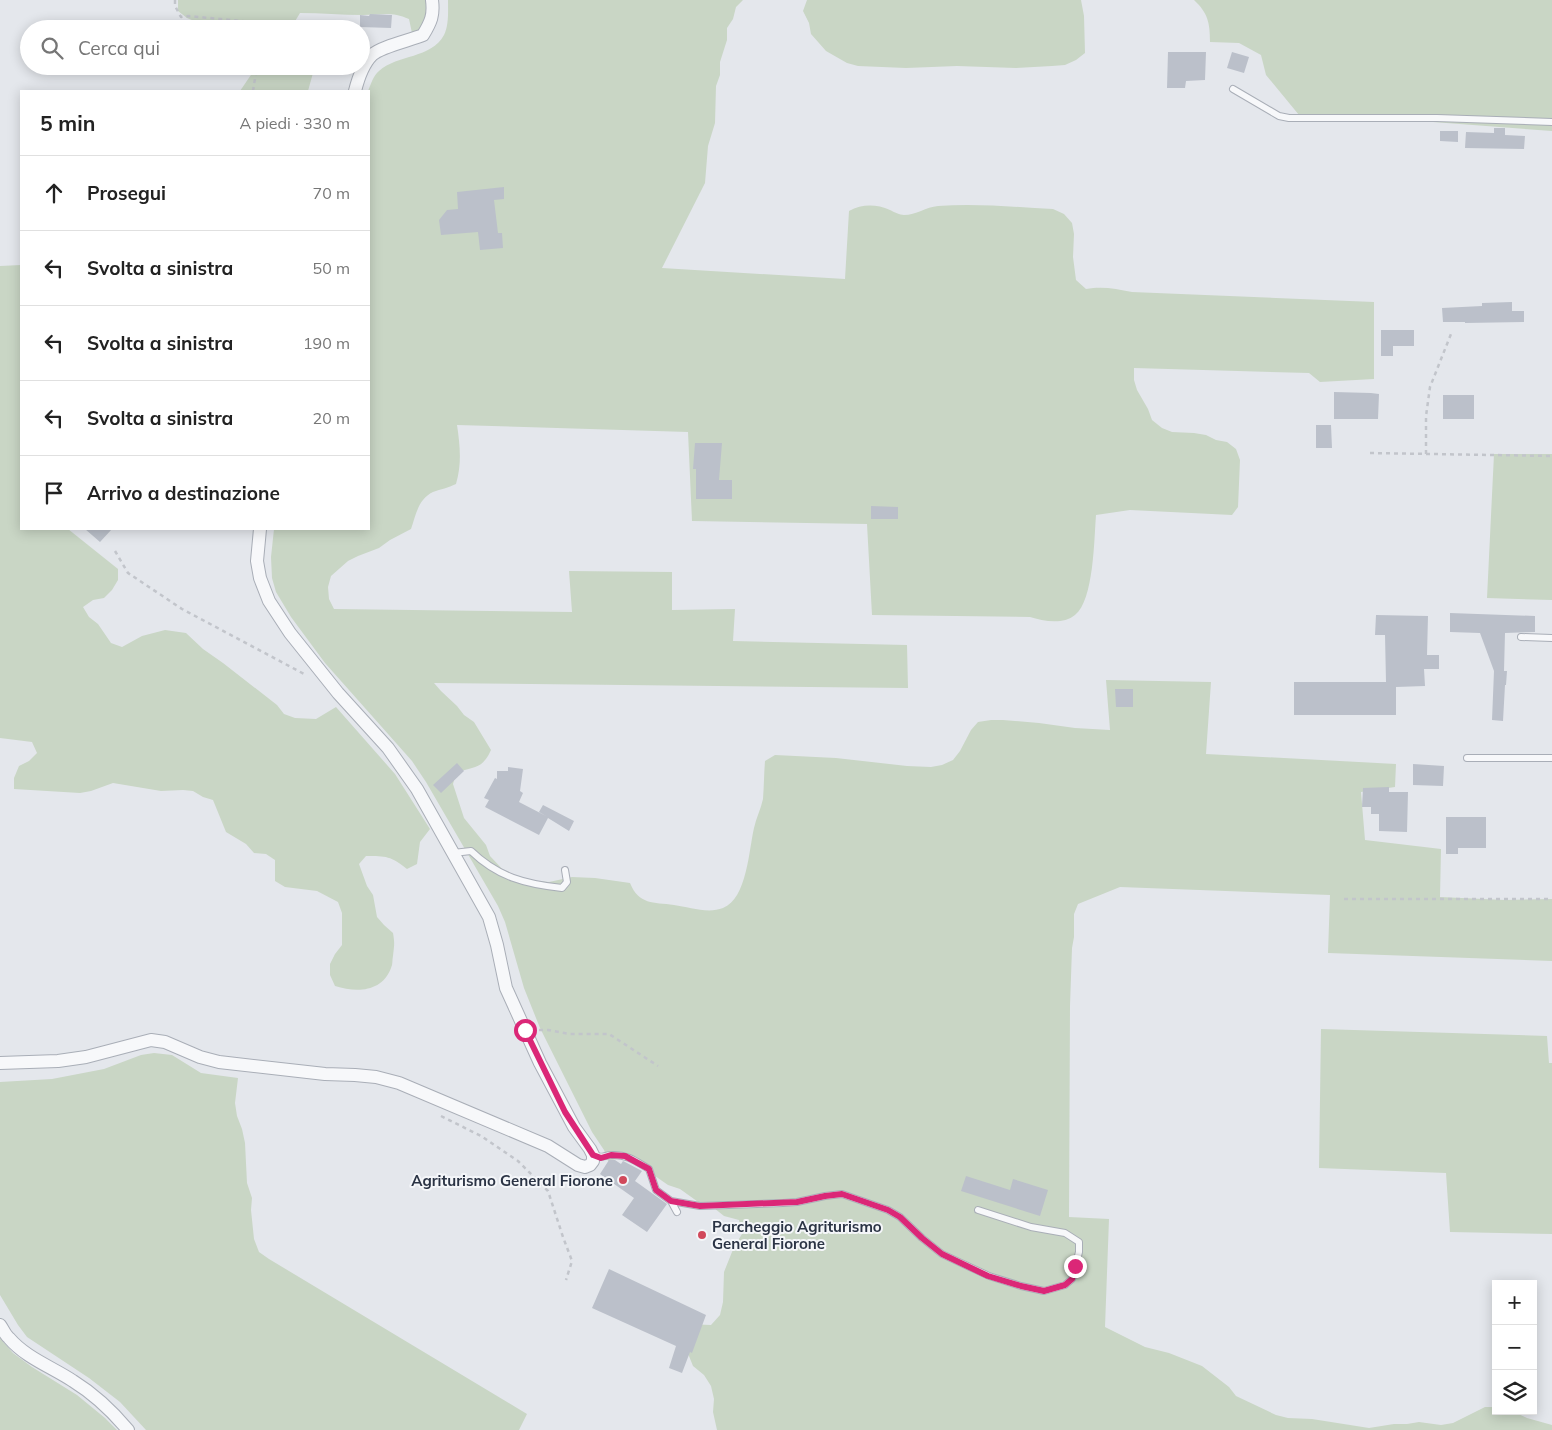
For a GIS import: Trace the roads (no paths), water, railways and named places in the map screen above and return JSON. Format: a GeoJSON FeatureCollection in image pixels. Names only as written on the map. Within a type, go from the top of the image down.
{"type":"FeatureCollection","features":[{"type":"Feature","properties":{"kind":"street"},"geometry":{"type":"LineString","coordinates":[[370,58],[382,49],[423,35],[429,26],[433,14],[432,0]]}},
{"type":"Feature","properties":{"kind":"street"},"geometry":{"type":"LineString","coordinates":[[355,90],[361,75]]}},
{"type":"Feature","properties":{"kind":"street"},"geometry":{"type":"LineString","coordinates":[[0,1063],[58,1061],[86,1057],[151,1040],[165,1042],[200,1057],[219,1062],[325,1074],[376,1077],[399,1083],[548,1146],[578,1166],[585,1167],[593,1161],[593,1155],[565,1112],[506,988],[497,945],[488,917],[417,789],[388,748],[338,693],[290,633],[269,601],[260,578],[257,561],[260,530]]}},
{"type":"Feature","properties":{"kind":"street"},"geometry":{"type":"LineString","coordinates":[[0,1325],[8,1338],[29,1355],[73,1380],[94,1395],[112,1411],[128,1430]]}},
{"type":"Feature","properties":{"kind":"lane"},"geometry":{"type":"LineString","coordinates":[[1233,89],[1279,116],[1289,118],[1437,118],[1552,122]]}},
{"type":"Feature","properties":{"kind":"lane"},"geometry":{"type":"LineString","coordinates":[[1521,637],[1552,638]]}},
{"type":"Feature","properties":{"kind":"lane"},"geometry":{"type":"LineString","coordinates":[[1466,758],[1552,758]]}},
{"type":"Feature","properties":{"kind":"lane"},"geometry":{"type":"LineString","coordinates":[[453,853],[471,850],[483,862],[510,878],[542,886],[562,888],[567,882],[565,870]]}},
{"type":"Feature","properties":{"kind":"lane"},"geometry":{"type":"LineString","coordinates":[[593,1155],[601,1158],[611,1155],[625,1156],[649,1169],[656,1190],[671,1201],[677,1212]]}},
{"type":"Feature","properties":{"kind":"lane"},"geometry":{"type":"LineString","coordinates":[[671,1201],[700,1206],[783,1203],[842,1194],[888,1210],[900,1217],[942,1254],[988,1276],[1044,1291],[1065,1285],[1072,1279],[1079,1252],[1079,1242],[1065,1232],[1031,1228],[978,1210]]}},
{"type":"Feature","properties":{"kind":"place","name":"Agriturismo General Fiorone"},"geometry":{"type":"Point","coordinates":[623,1180]}},
{"type":"Feature","properties":{"kind":"place","name":"Parcheggio Agriturismo General Fiorone"},"geometry":{"type":"Point","coordinates":[702,1235]}}]}
